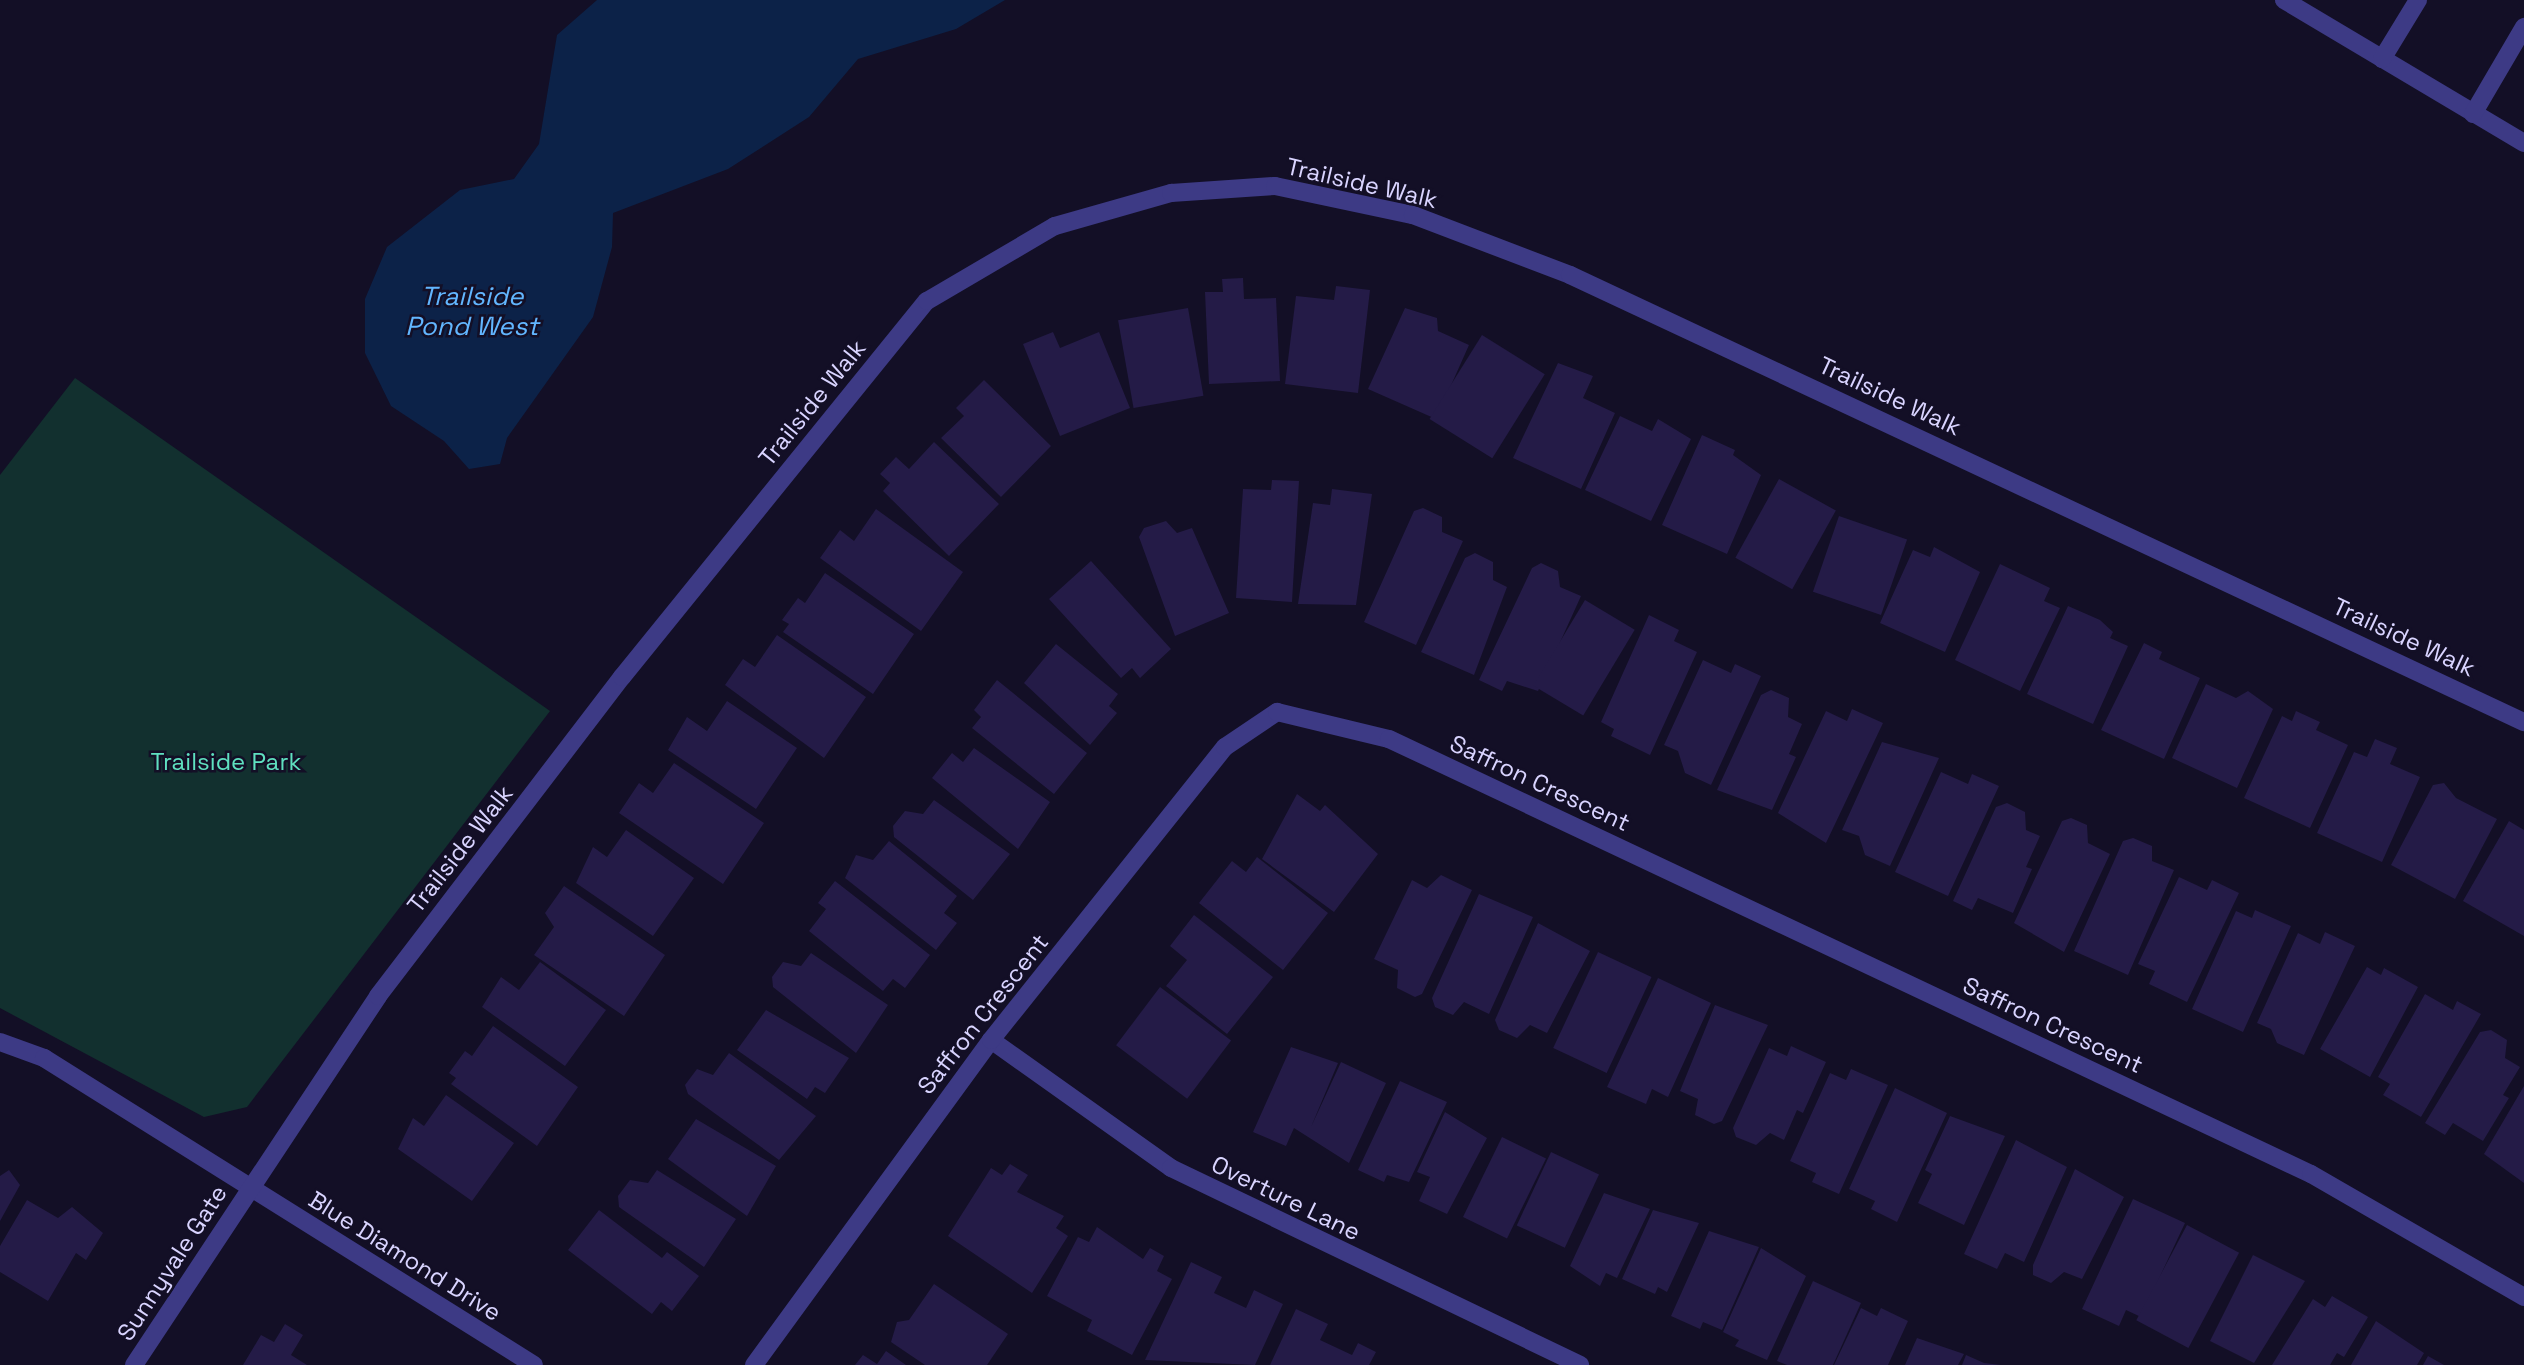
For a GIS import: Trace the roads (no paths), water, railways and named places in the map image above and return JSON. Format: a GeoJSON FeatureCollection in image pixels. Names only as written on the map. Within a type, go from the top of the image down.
{"type":"FeatureCollection","features":[{"type":"Feature","properties":{"kind":"street"},"geometry":{"type":"LineString","coordinates":[[2284,0],[2524,143]]}},
{"type":"Feature","properties":{"kind":"street"},"geometry":{"type":"LineString","coordinates":[[2382,59],[2418,0]]}},
{"type":"Feature","properties":{"kind":"street"},"geometry":{"type":"LineString","coordinates":[[2473,114],[2524,27]]}},
{"type":"Feature","properties":{"kind":"street","name":"Trailside Walk"},"geometry":{"type":"LineString","coordinates":[[250,1187],[378,996],[622,677],[927,301],[1055,226],[1171,193],[1275,186],[1413,215],[1570,275],[2524,722]]}},
{"type":"Feature","properties":{"kind":"street","name":"Saffron Crescent"},"geometry":{"type":"LineString","coordinates":[[754,1365],[991,1040],[1225,747],[1277,712],[1297,712],[1389,739],[2311,1174],[2524,1297]]}},
{"type":"Feature","properties":{"kind":"street","name":"Overture Lane"},"geometry":{"type":"LineString","coordinates":[[991,1040],[1171,1168],[1580,1365]]}},
{"type":"Feature","properties":{"kind":"street","name":"Blue Diamond Drive"},"geometry":{"type":"LineString","coordinates":[[0,1042],[44,1058],[534,1365]]}},
{"type":"Feature","properties":{"kind":"street","name":"Sunnyvale Gate"},"geometry":{"type":"LineString","coordinates":[[134,1365],[250,1187]]}},
{"type":"Feature","properties":{"kind":"water","name":"Trailside Pond West"},"geometry":{"type":"Polygon","coordinates":[[[597,0],[1005,0],[956,29],[858,59],[809,117],[728,169],[613,213],[612,247],[593,317],[507,438],[500,464],[469,469],[444,441],[391,406],[365,353],[365,299],[387,247],[460,190],[514,179],[539,144],[557,35],[597,0]]]}},
{"type":"Feature","properties":{"kind":"park label","name":"Trailside Park"},"geometry":{"type":"Point","coordinates":[226,762]}}]}
